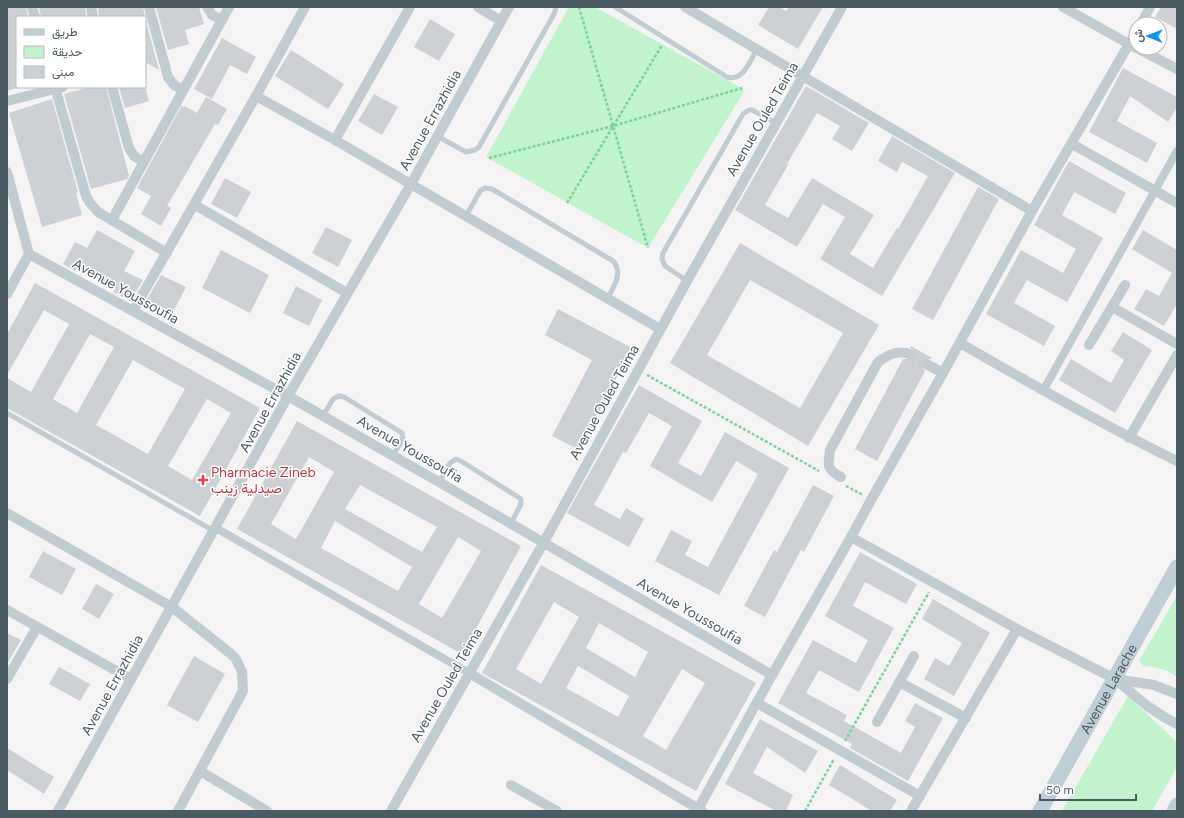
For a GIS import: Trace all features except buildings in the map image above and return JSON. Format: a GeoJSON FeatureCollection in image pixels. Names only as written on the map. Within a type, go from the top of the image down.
{"type":"FeatureCollection","features":[{"type":"Feature","properties":{"kind":"main road","name":"Avenue Larache"},"geometry":{"type":"LineString","coordinates":[[1040,811],[1177,567]]}},
{"type":"Feature","properties":{"kind":"main road"},"geometry":{"type":"LineString","coordinates":[[1174,811],[1177,806]]}},
{"type":"Feature","properties":{"kind":"street"},"geometry":{"type":"LineString","coordinates":[[149,7],[168,77],[174,85],[184,90]]}},
{"type":"Feature","properties":{"kind":"street"},"geometry":{"type":"LineString","coordinates":[[207,7],[212,15],[222,20]]}},
{"type":"Feature","properties":{"kind":"street"},"geometry":{"type":"LineString","coordinates":[[112,220],[229,7]]}},
{"type":"Feature","properties":{"kind":"street"},"geometry":{"type":"LineString","coordinates":[[133,311],[195,205],[305,7]]}},
{"type":"Feature","properties":{"kind":"street"},"geometry":{"type":"LineString","coordinates":[[335,140],[410,7]]}},
{"type":"Feature","properties":{"kind":"street"},"geometry":{"type":"LineString","coordinates":[[478,7],[501,20]]}},
{"type":"Feature","properties":{"kind":"street","name":"Avenue Errazhidia"},"geometry":{"type":"LineString","coordinates":[[59,811],[288,396],[411,184],[509,7]]}},
{"type":"Feature","properties":{"kind":"street"},"geometry":{"type":"LineString","coordinates":[[684,7],[1032,212]]}},
{"type":"Feature","properties":{"kind":"street","name":"Avenue Ouled Teima"},"geometry":{"type":"LineString","coordinates":[[391,811],[544,542],[660,329],[842,7]]}},
{"type":"Feature","properties":{"kind":"street"},"geometry":{"type":"LineString","coordinates":[[1064,7],[1128,44]]}},
{"type":"Feature","properties":{"kind":"street"},"geometry":{"type":"LineString","coordinates":[[1145,16],[1150,7]]}},
{"type":"Feature","properties":{"kind":"street"},"geometry":{"type":"LineString","coordinates":[[215,529],[469,673],[699,810],[772,675],[960,343],[1032,212],[1072,144],[1128,56]]}},
{"type":"Feature","properties":{"kind":"street"},"geometry":{"type":"LineString","coordinates":[[1151,56],[1177,70]]}},
{"type":"Feature","properties":{"kind":"street"},"geometry":{"type":"LineString","coordinates":[[7,102],[58,88],[86,196],[94,208],[167,253]]}},
{"type":"Feature","properties":{"kind":"street"},"geometry":{"type":"LineString","coordinates":[[112,88],[129,148],[134,156],[144,162]]}},
{"type":"Feature","properties":{"kind":"street"},"geometry":{"type":"LineString","coordinates":[[256,96],[335,140],[660,329]]}},
{"type":"Feature","properties":{"kind":"street"},"geometry":{"type":"LineString","coordinates":[[1072,144],[1177,203]]}},
{"type":"Feature","properties":{"kind":"street"},"geometry":{"type":"LineString","coordinates":[[1043,391],[1177,152]]}},
{"type":"Feature","properties":{"kind":"street"},"geometry":{"type":"LineString","coordinates":[[7,172],[29,254],[7,294]]}},
{"type":"Feature","properties":{"kind":"street"},"geometry":{"type":"LineString","coordinates":[[195,205],[347,293]]}},
{"type":"Feature","properties":{"kind":"street","name":"Avenue Youssoufia"},"geometry":{"type":"LineString","coordinates":[[29,254],[288,396],[544,542],[772,675]]}},
{"type":"Feature","properties":{"kind":"street"},"geometry":{"type":"LineString","coordinates":[[1089,345],[1125,285]]}},
{"type":"Feature","properties":{"kind":"street"},"geometry":{"type":"LineString","coordinates":[[1112,307],[1177,344]]}},
{"type":"Feature","properties":{"kind":"street"},"geometry":{"type":"LineString","coordinates":[[960,343],[1043,391],[1129,438],[1177,462]]}},
{"type":"Feature","properties":{"kind":"street"},"geometry":{"type":"LineString","coordinates":[[842,480],[832,472],[828,464],[830,450],[878,362],[888,354],[898,352],[906,353]]}},
{"type":"Feature","properties":{"kind":"street"},"geometry":{"type":"LineString","coordinates":[[1129,438],[1177,355]]}},
{"type":"Feature","properties":{"kind":"street"},"geometry":{"type":"LineString","coordinates":[[928,365],[943,373]]}},
{"type":"Feature","properties":{"kind":"street"},"geometry":{"type":"LineString","coordinates":[[7,513],[172,607],[231,654],[240,665],[243,678],[243,691],[178,811]]}},
{"type":"Feature","properties":{"kind":"street"},"geometry":{"type":"LineString","coordinates":[[851,537],[1018,630],[1115,679],[1146,705],[1177,724]]}},
{"type":"Feature","properties":{"kind":"street"},"geometry":{"type":"LineString","coordinates":[[7,610],[131,679]]}},
{"type":"Feature","properties":{"kind":"street"},"geometry":{"type":"LineString","coordinates":[[7,679],[37,626]]}},
{"type":"Feature","properties":{"kind":"street"},"geometry":{"type":"LineString","coordinates":[[911,811],[1018,630]]}},
{"type":"Feature","properties":{"kind":"street"},"geometry":{"type":"LineString","coordinates":[[877,722],[914,656]]}},
{"type":"Feature","properties":{"kind":"street"},"geometry":{"type":"LineString","coordinates":[[1115,679],[1154,685],[1177,694]]}},
{"type":"Feature","properties":{"kind":"street"},"geometry":{"type":"LineString","coordinates":[[899,682],[966,718]]}},
{"type":"Feature","properties":{"kind":"street"},"geometry":{"type":"LineString","coordinates":[[757,703],[920,796]]}},
{"type":"Feature","properties":{"kind":"street"},"geometry":{"type":"LineString","coordinates":[[200,771],[267,811]]}},
{"type":"Feature","properties":{"kind":"street"},"geometry":{"type":"LineString","coordinates":[[511,785],[556,811]]}},
{"type":"Feature","properties":{"kind":"lane"},"geometry":{"type":"LineString","coordinates":[[437,136],[466,152],[475,150],[479,147],[554,14],[556,7]]}},
{"type":"Feature","properties":{"kind":"lane"},"geometry":{"type":"LineString","coordinates":[[615,7],[727,77],[736,78],[743,73],[757,50]]}},
{"type":"Feature","properties":{"kind":"lane"},"geometry":{"type":"LineString","coordinates":[[687,281],[665,266],[662,259],[663,253],[743,114],[749,110],[752,110],[776,123]]}},
{"type":"Feature","properties":{"kind":"lane"},"geometry":{"type":"LineString","coordinates":[[466,216],[480,191],[485,188],[492,189],[613,261],[618,270],[618,278],[608,298]]}},
{"type":"Feature","properties":{"kind":"lane"},"geometry":{"type":"LineString","coordinates":[[323,416],[333,399],[339,396],[344,397],[402,433],[403,438],[393,456]]}},
{"type":"Feature","properties":{"kind":"lane"},"geometry":{"type":"LineString","coordinates":[[7,413],[215,529]]}},
{"type":"Feature","properties":{"kind":"lane"},"geometry":{"type":"LineString","coordinates":[[439,482],[450,462],[456,460],[461,461],[520,498],[522,504],[511,523]]}},
{"type":"Feature","properties":{"kind":"path"},"geometry":{"type":"LineString","coordinates":[[579,7],[648,248]]}},
{"type":"Feature","properties":{"kind":"path"},"geometry":{"type":"LineString","coordinates":[[567,203],[662,44]]}},
{"type":"Feature","properties":{"kind":"path"},"geometry":{"type":"LineString","coordinates":[[489,158],[614,126],[742,88]]}},
{"type":"Feature","properties":{"kind":"path"},"geometry":{"type":"LineString","coordinates":[[638,370],[823,473]]}},
{"type":"Feature","properties":{"kind":"path"},"geometry":{"type":"LineString","coordinates":[[842,480],[871,500]]}},
{"type":"Feature","properties":{"kind":"path"},"geometry":{"type":"LineString","coordinates":[[805,811],[934,583]]}},
{"type":"Feature","properties":{"kind":"green space"},"geometry":{"type":"Polygon","coordinates":[[[569,7],[595,7],[745,90],[648,248],[486,157],[569,7]]]}},
{"type":"Feature","properties":{"kind":"green space"},"geometry":{"type":"Polygon","coordinates":[[[1177,596],[1177,677],[1161,669],[1144,666],[1139,661],[1177,596]]]}},
{"type":"Feature","properties":{"kind":"green space"},"geometry":{"type":"Polygon","coordinates":[[[1128,696],[1177,742],[1177,767],[1152,811],[1062,811],[1128,696]]]}},
{"type":"Feature","properties":{"kind":"tunnel"},"geometry":{"type":"LineString","coordinates":[[907,353],[928,365]]}},
{"type":"Feature","properties":{"kind":"place","name":"Pharmacie Zineb صيدلية زينب"},"geometry":{"type":"Point","coordinates":[203,480]}}]}
